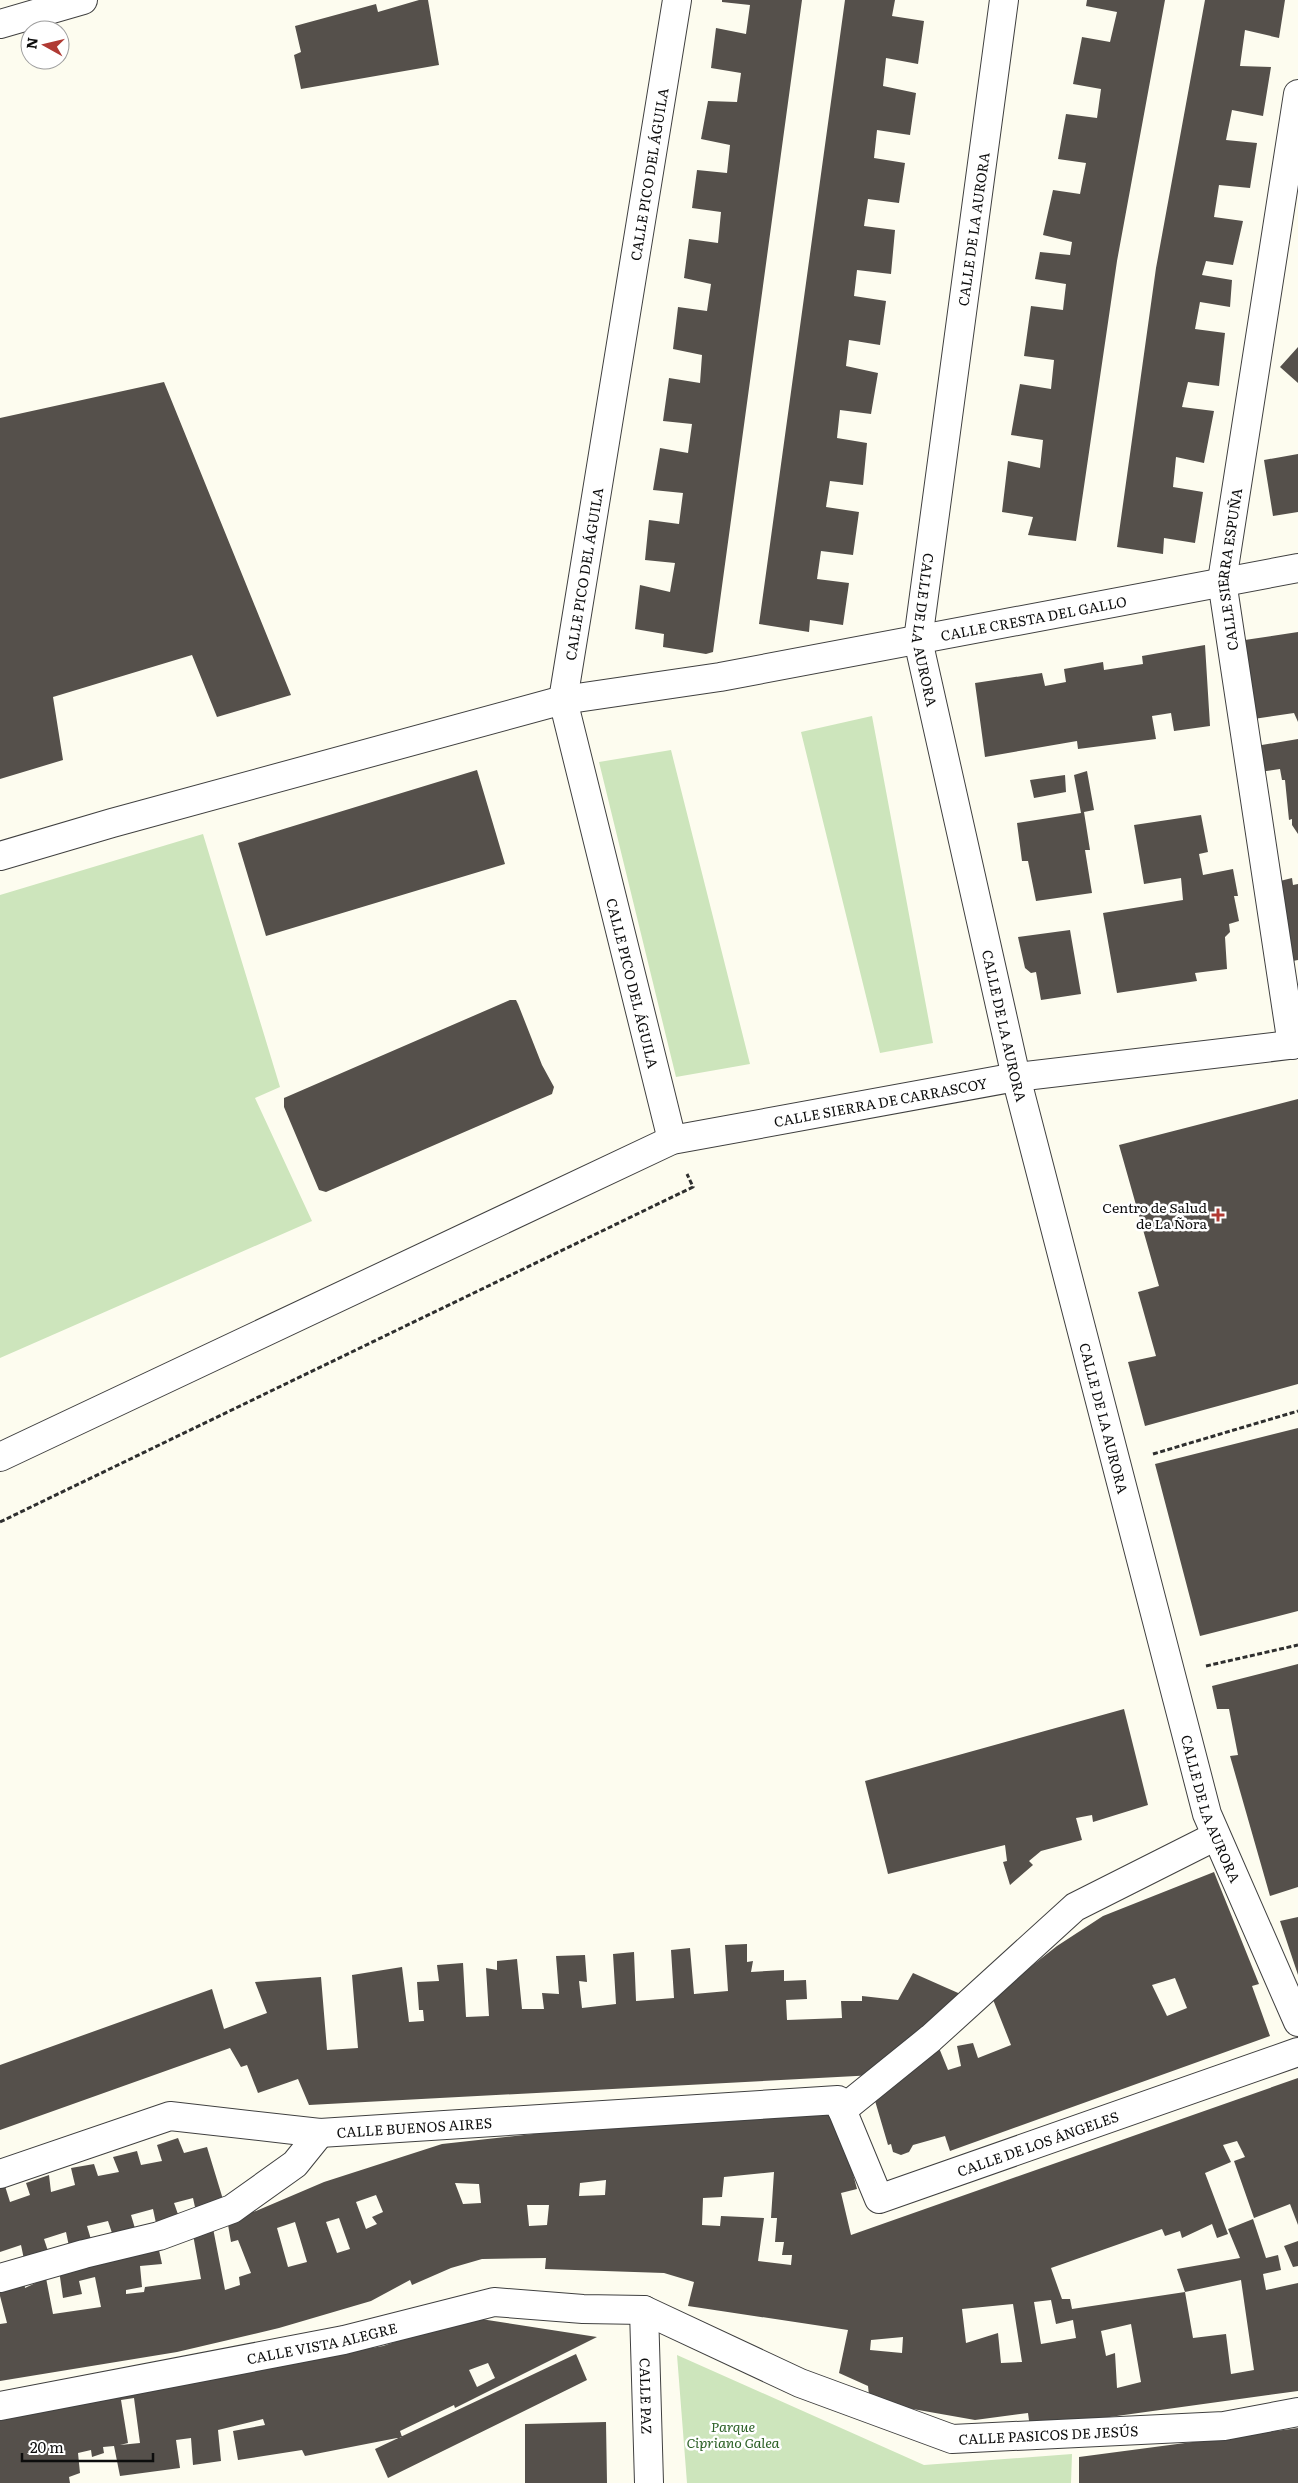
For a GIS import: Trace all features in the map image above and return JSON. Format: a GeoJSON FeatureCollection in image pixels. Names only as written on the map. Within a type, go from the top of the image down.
{"type":"FeatureCollection","features":[{"type":"Feature","properties":{"kind":"street"},"geometry":{"type":"LineString","coordinates":[[0,24],[83,0]]}},
{"type":"Feature","properties":{"kind":"street","name":"CALLE PICO DEL ÁGUILA"},"geometry":{"type":"LineString","coordinates":[[672,1140],[563,700],[677,0]]}},
{"type":"Feature","properties":{"kind":"street","name":"CALLE DE LA AURORA"},"geometry":{"type":"LineString","coordinates":[[1004,0],[918,640],[1016,1077],[1207,1814],[1298,2022]]}},
{"type":"Feature","properties":{"kind":"street","name":"CALLE SIERRA ESPUÑA"},"geometry":{"type":"LineString","coordinates":[[1295,1045],[1222,581],[1298,94]]}},
{"type":"Feature","properties":{"kind":"street","name":"CALLE CRESTA DEL GALLO"},"geometry":{"type":"LineString","coordinates":[[0,856],[112,823],[563,700],[720,677],[1298,568]]}},
{"type":"Feature","properties":{"kind":"street","name":"CALLE SIERRA DE CARRASCOY"},"geometry":{"type":"LineString","coordinates":[[0,1457],[672,1140],[1016,1077],[1295,1045]]}},
{"type":"Feature","properties":{"kind":"street"},"geometry":{"type":"LineString","coordinates":[[840,2105],[932,2038],[1075,1907],[1216,1836]]}},
{"type":"Feature","properties":{"kind":"street","name":"CALLE DE LOS ÁNGELES"},"geometry":{"type":"LineString","coordinates":[[840,2105],[879,2199],[1298,2052]]}},
{"type":"Feature","properties":{"kind":"street","name":"CALLE BUENOS AIRES"},"geometry":{"type":"LineString","coordinates":[[0,2174],[170,2116],[320,2133],[840,2105]]}},
{"type":"Feature","properties":{"kind":"street"},"geometry":{"type":"LineString","coordinates":[[0,2278],[84,2254],[159,2236],[232,2209],[295,2164],[320,2133]]}},
{"type":"Feature","properties":{"kind":"street","name":"CALLE VISTA ALEGRE"},"geometry":{"type":"LineString","coordinates":[[0,2406],[344,2340],[494,2302],[583,2309],[644,2310]]}},
{"type":"Feature","properties":{"kind":"street","name":"CALLE PASICOS DE JESÚS"},"geometry":{"type":"LineString","coordinates":[[644,2310],[800,2383],[952,2439],[1224,2426],[1298,2412]]}},
{"type":"Feature","properties":{"kind":"street","name":"CALLE PAZ"},"geometry":{"type":"LineString","coordinates":[[644,2310],[649,2483]]}},
{"type":"Feature","properties":{"kind":"path"},"geometry":{"type":"LineString","coordinates":[[0,1522],[693,1187],[672,1140]]}},
{"type":"Feature","properties":{"kind":"path"},"geometry":{"type":"LineString","coordinates":[[1116,1464],[1298,1411]]}},
{"type":"Feature","properties":{"kind":"path"},"geometry":{"type":"LineString","coordinates":[[1172,1674],[1298,1645]]}},
{"type":"Feature","properties":{"kind":"green space"},"geometry":{"type":"Polygon","coordinates":[[[872,716],[933,1043],[880,1053],[801,732],[872,716]]]}},
{"type":"Feature","properties":{"kind":"green space"},"geometry":{"type":"Polygon","coordinates":[[[671,750],[750,1064],[676,1077],[599,762],[671,750]]]}},
{"type":"Feature","properties":{"kind":"green space"},"geometry":{"type":"Polygon","coordinates":[[[203,834],[280,1087],[255,1098],[312,1221],[0,1358],[0,895],[203,834]]]}},
{"type":"Feature","properties":{"kind":"green space","name":"Parque Cipriano Galea"},"geometry":{"type":"Polygon","coordinates":[[[677,2355],[924,2465],[1072,2454],[1071,2483],[687,2483],[677,2355]]]}},
{"type":"Feature","properties":{"kind":"building"},"geometry":{"type":"Polygon","coordinates":[[[419,0],[428,0],[439,65],[301,89],[294,55],[301,52],[295,26],[376,4],[378,12],[419,0]]]}},
{"type":"Feature","properties":{"kind":"building"},"geometry":{"type":"Polygon","coordinates":[[[722,0],[802,0],[713,652],[706,654],[663,647],[664,634],[635,629],[640,585],[670,592],[675,563],[645,560],[649,520],[679,524],[683,493],[653,490],[660,448],[688,453],[692,424],[663,421],[669,378],[700,383],[702,355],[673,349],[678,307],[707,311],[711,284],[684,278],[689,239],[718,243],[721,212],[692,208],[697,170],[727,173],[730,145],[701,139],[708,101],[737,102],[741,73],[711,68],[716,28],[746,34],[750,5],[722,2],[722,0]]]}},
{"type":"Feature","properties":{"kind":"building"},"geometry":{"type":"Polygon","coordinates":[[[845,0],[895,0],[892,16],[924,21],[918,64],[886,58],[883,86],[916,93],[910,135],[877,130],[874,158],[905,163],[899,203],[868,199],[864,226],[895,230],[891,274],[857,270],[854,296],[886,301],[880,345],[849,340],[846,366],[878,373],[871,414],[840,410],[837,438],[867,443],[863,485],[830,481],[826,507],[859,512],[853,555],[821,551],[817,579],[849,583],[843,625],[810,620],[809,632],[759,624],[845,0]]]}},
{"type":"Feature","properties":{"kind":"building"},"geometry":{"type":"Polygon","coordinates":[[[1087,0],[1165,0],[1117,261],[1076,541],[1028,535],[1033,517],[1002,512],[1008,461],[1040,468],[1043,440],[1011,435],[1020,384],[1051,389],[1054,360],[1024,356],[1031,306],[1063,310],[1066,284],[1035,279],[1040,252],[1070,255],[1072,242],[1043,235],[1053,190],[1080,194],[1086,163],[1058,159],[1066,114],[1097,118],[1101,89],[1073,84],[1082,37],[1110,42],[1117,12],[1086,6],[1087,0]]]}},
{"type":"Feature","properties":{"kind":"building"},"geometry":{"type":"Polygon","coordinates":[[[1205,0],[1285,0],[1279,38],[1245,30],[1240,66],[1271,67],[1263,116],[1232,110],[1226,140],[1257,143],[1250,188],[1219,185],[1214,217],[1243,221],[1233,265],[1206,261],[1202,275],[1232,280],[1230,307],[1200,302],[1195,329],[1225,333],[1219,386],[1188,382],[1182,407],[1214,411],[1204,463],[1176,457],[1173,487],[1203,492],[1195,543],[1164,538],[1163,554],[1117,547],[1156,268],[1205,0]]]}},
{"type":"Feature","properties":{"kind":"building"},"geometry":{"type":"Polygon","coordinates":[[[1298,347],[1298,383],[1280,367],[1298,347]]]}},
{"type":"Feature","properties":{"kind":"building"},"geometry":{"type":"Polygon","coordinates":[[[164,382],[291,695],[217,717],[192,655],[53,697],[63,760],[0,779],[0,418],[164,382]]]}},
{"type":"Feature","properties":{"kind":"building"},"geometry":{"type":"Polygon","coordinates":[[[1298,454],[1298,512],[1273,516],[1264,460],[1298,454]]]}},
{"type":"Feature","properties":{"kind":"building"},"geometry":{"type":"Polygon","coordinates":[[[1298,632],[1298,722],[1294,713],[1247,720],[1238,641],[1298,632]]]}},
{"type":"Feature","properties":{"kind":"building"},"geometry":{"type":"Polygon","coordinates":[[[1205,645],[1210,726],[1174,731],[1171,713],[1152,716],[1156,739],[1078,749],[1077,741],[985,757],[975,683],[1042,673],[1045,686],[1066,682],[1064,669],[1103,662],[1104,670],[1143,664],[1142,656],[1205,645]]]}},
{"type":"Feature","properties":{"kind":"building"},"geometry":{"type":"Polygon","coordinates":[[[1298,739],[1298,834],[1292,825],[1292,819],[1289,820],[1285,780],[1282,780],[1280,769],[1259,772],[1256,746],[1298,739]]]}},
{"type":"Feature","properties":{"kind":"building"},"geometry":{"type":"Polygon","coordinates":[[[477,770],[505,864],[266,936],[238,843],[477,770]]]}},
{"type":"Feature","properties":{"kind":"building"},"geometry":{"type":"Polygon","coordinates":[[[1087,771],[1094,810],[1084,812],[1090,850],[1085,850],[1092,893],[1036,901],[1028,861],[1022,861],[1017,823],[1081,813],[1074,775],[1087,771]]]}},
{"type":"Feature","properties":{"kind":"building"},"geometry":{"type":"Polygon","coordinates":[[[1065,775],[1066,792],[1034,798],[1030,780],[1065,775]]]}},
{"type":"Feature","properties":{"kind":"building"},"geometry":{"type":"Polygon","coordinates":[[[1201,815],[1208,852],[1199,854],[1203,875],[1233,869],[1238,896],[1234,896],[1239,921],[1229,924],[1230,932],[1225,937],[1227,969],[1195,973],[1197,981],[1117,993],[1103,913],[1183,900],[1181,878],[1144,884],[1134,825],[1201,815]]]}},
{"type":"Feature","properties":{"kind":"building"},"geometry":{"type":"Polygon","coordinates":[[[1292,878],[1293,885],[1298,884],[1298,960],[1293,961],[1276,882],[1292,878]]]}},
{"type":"Feature","properties":{"kind":"building"},"geometry":{"type":"Polygon","coordinates":[[[1070,930],[1081,994],[1041,1000],[1036,972],[1031,973],[1025,968],[1018,937],[1070,930]]]}},
{"type":"Feature","properties":{"kind":"building"},"geometry":{"type":"Polygon","coordinates":[[[510,1000],[516,1000],[518,1004],[542,1065],[554,1087],[552,1094],[326,1192],[319,1190],[284,1107],[284,1098],[510,1000]]]}},
{"type":"Feature","properties":{"kind":"building","name":"Centro de Salud de La Ñora"},"geometry":{"type":"Polygon","coordinates":[[[1298,1099],[1298,1384],[1145,1426],[1128,1362],[1156,1356],[1138,1292],[1159,1286],[1119,1145],[1298,1099]]]}},
{"type":"Feature","properties":{"kind":"building"},"geometry":{"type":"Polygon","coordinates":[[[1298,1428],[1298,1611],[1200,1636],[1155,1464],[1298,1428]]]}},
{"type":"Feature","properties":{"kind":"building"},"geometry":{"type":"Polygon","coordinates":[[[1298,1664],[1298,1887],[1270,1896],[1230,1756],[1238,1755],[1229,1709],[1217,1709],[1212,1686],[1298,1664]]]}},
{"type":"Feature","properties":{"kind":"building"},"geometry":{"type":"Polygon","coordinates":[[[1124,1709],[1148,1805],[1093,1822],[1092,1815],[1076,1818],[1082,1840],[1041,1851],[1029,1861],[1033,1865],[1010,1885],[1003,1862],[1007,1861],[1005,1845],[888,1874],[865,1781],[1124,1709]]]}},
{"type":"Feature","properties":{"kind":"building"},"geometry":{"type":"Polygon","coordinates":[[[1214,1872],[1259,1984],[1252,1986],[1270,2036],[950,2151],[945,2136],[913,2145],[909,2152],[901,2155],[893,2152],[891,2144],[888,2145],[873,2094],[937,2043],[948,2070],[961,2066],[957,2046],[973,2043],[978,2058],[1011,2045],[992,1997],[1057,1946],[1103,1916],[1214,1872]],[[1175,1978],[1152,1985],[1167,2016],[1187,2008],[1175,1978]]]}},
{"type":"Feature","properties":{"kind":"building"},"geometry":{"type":"Polygon","coordinates":[[[1298,1917],[1298,1975],[1280,1921],[1298,1917]]]}},
{"type":"Feature","properties":{"kind":"building"},"geometry":{"type":"Polygon","coordinates":[[[747,1944],[747,1962],[753,1961],[751,1972],[784,1970],[784,1981],[806,1980],[807,1999],[786,2000],[787,2020],[842,2018],[841,2001],[862,2001],[862,1996],[898,2000],[913,1973],[965,1996],[875,2075],[309,2105],[298,2079],[258,2093],[247,2065],[241,2067],[230,2048],[0,2130],[0,2065],[212,1989],[224,2029],[267,2013],[255,1982],[321,1977],[327,2050],[358,2048],[352,1975],[402,1967],[409,2022],[424,2021],[423,2010],[419,2010],[417,1982],[439,1981],[437,1965],[463,1963],[466,2017],[489,2016],[486,1968],[497,1970],[497,1961],[517,1959],[522,2009],[544,2009],[542,1993],[559,1994],[556,1956],[585,1955],[587,1982],[579,1981],[582,2008],[616,2004],[613,1954],[634,1952],[636,2001],[674,1998],[671,1950],[690,1948],[694,1994],[728,1991],[725,1945],[747,1944]]]}},
{"type":"Feature","properties":{"kind":"building"},"geometry":{"type":"Polygon","coordinates":[[[1298,2078],[1298,2225],[1290,2204],[1254,2218],[1234,2161],[1245,2157],[1237,2141],[1223,2145],[1231,2162],[1205,2173],[1228,2234],[1217,2238],[1212,2224],[1182,2238],[1180,2231],[1165,2236],[1162,2229],[1051,2268],[1062,2299],[1070,2299],[1072,2309],[1185,2292],[1177,2269],[1240,2258],[1228,2229],[1253,2219],[1266,2258],[1278,2255],[1281,2270],[1263,2274],[1266,2290],[1298,2283],[1298,2391],[1030,2428],[1028,2413],[975,2420],[907,2408],[869,2395],[868,2386],[839,2373],[848,2330],[688,2306],[694,2282],[664,2273],[545,2269],[546,2258],[482,2259],[451,2268],[412,2285],[410,2280],[371,2301],[279,2328],[177,2352],[0,2381],[0,2324],[7,2323],[0,2296],[0,2283],[24,2280],[25,2288],[46,2278],[53,2314],[101,2307],[95,2277],[79,2281],[82,2294],[63,2298],[59,2270],[157,2241],[162,2264],[140,2266],[142,2287],[126,2290],[126,2294],[144,2292],[145,2287],[201,2279],[192,2229],[212,2223],[225,2290],[240,2285],[239,2277],[251,2273],[238,2240],[231,2242],[227,2219],[256,2211],[324,2182],[442,2144],[552,2132],[837,2113],[857,2189],[841,2193],[851,2235],[1298,2078]],[[774,2172],[724,2177],[722,2197],[703,2198],[702,2225],[720,2226],[721,2216],[764,2218],[758,2261],[791,2265],[792,2255],[782,2255],[784,2242],[775,2242],[777,2218],[771,2218],[774,2172]],[[606,2180],[580,2183],[579,2196],[605,2195],[606,2180]],[[455,2183],[463,2204],[481,2203],[479,2184],[455,2183]],[[376,2195],[356,2202],[366,2229],[377,2224],[372,2217],[383,2212],[376,2195]],[[527,2205],[529,2226],[547,2225],[549,2205],[527,2205]],[[339,2218],[326,2222],[337,2253],[350,2249],[339,2218]],[[295,2222],[277,2228],[288,2267],[307,2262],[295,2222]],[[1241,2280],[1185,2292],[1193,2338],[1226,2334],[1231,2374],[1254,2370],[1241,2280]],[[1051,2300],[1034,2302],[1041,2344],[1076,2338],[1073,2320],[1056,2324],[1051,2300]],[[1013,2304],[962,2309],[966,2343],[998,2333],[1001,2363],[1022,2362],[1013,2304]],[[1131,2324],[1101,2331],[1106,2356],[1115,2353],[1117,2388],[1141,2382],[1131,2324]],[[903,2337],[871,2340],[870,2350],[902,2353],[903,2337]]]}},
{"type":"Feature","properties":{"kind":"building"},"geometry":{"type":"Polygon","coordinates":[[[178,2138],[184,2153],[207,2147],[225,2206],[197,2216],[193,2198],[174,2203],[180,2220],[157,2228],[153,2209],[131,2215],[137,2235],[115,2242],[108,2221],[87,2226],[93,2246],[70,2251],[66,2232],[44,2239],[50,2257],[25,2264],[21,2245],[0,2252],[0,2188],[5,2186],[10,2202],[30,2195],[26,2183],[49,2175],[51,2192],[75,2185],[71,2168],[94,2164],[98,2176],[119,2172],[113,2157],[137,2151],[141,2165],[162,2161],[157,2145],[178,2138]]]}},
{"type":"Feature","properties":{"kind":"building"},"geometry":{"type":"Polygon","coordinates":[[[1298,2241],[1298,2266],[1293,2267],[1284,2246],[1298,2241]]]}},
{"type":"Feature","properties":{"kind":"building"},"geometry":{"type":"Polygon","coordinates":[[[468,2317],[597,2337],[455,2408],[454,2405],[400,2431],[402,2437],[305,2456],[302,2450],[238,2460],[233,2431],[265,2425],[263,2419],[218,2430],[221,2461],[193,2465],[191,2438],[176,2440],[180,2468],[120,2476],[114,2446],[103,2447],[104,2453],[92,2457],[91,2450],[78,2453],[80,2473],[69,2477],[70,2483],[0,2483],[0,2412],[383,2346],[468,2317]],[[488,2363],[469,2370],[477,2387],[495,2378],[488,2363]],[[134,2398],[121,2400],[128,2443],[120,2445],[140,2443],[134,2398]]]}},
{"type":"Feature","properties":{"kind":"building"},"geometry":{"type":"Polygon","coordinates":[[[576,2354],[587,2380],[388,2478],[375,2449],[576,2354]]]}},
{"type":"Feature","properties":{"kind":"building"},"geometry":{"type":"Polygon","coordinates":[[[606,2422],[607,2483],[525,2483],[525,2424],[606,2422]]]}},
{"type":"Feature","properties":{"kind":"building"},"geometry":{"type":"Polygon","coordinates":[[[1298,2428],[1298,2483],[1079,2483],[1079,2457],[1298,2428]]]}},
{"type":"Feature","properties":{"kind":"place","name":"Centro de Salud de La Ñora"},"geometry":{"type":"Point","coordinates":[1218,1215]}}]}
